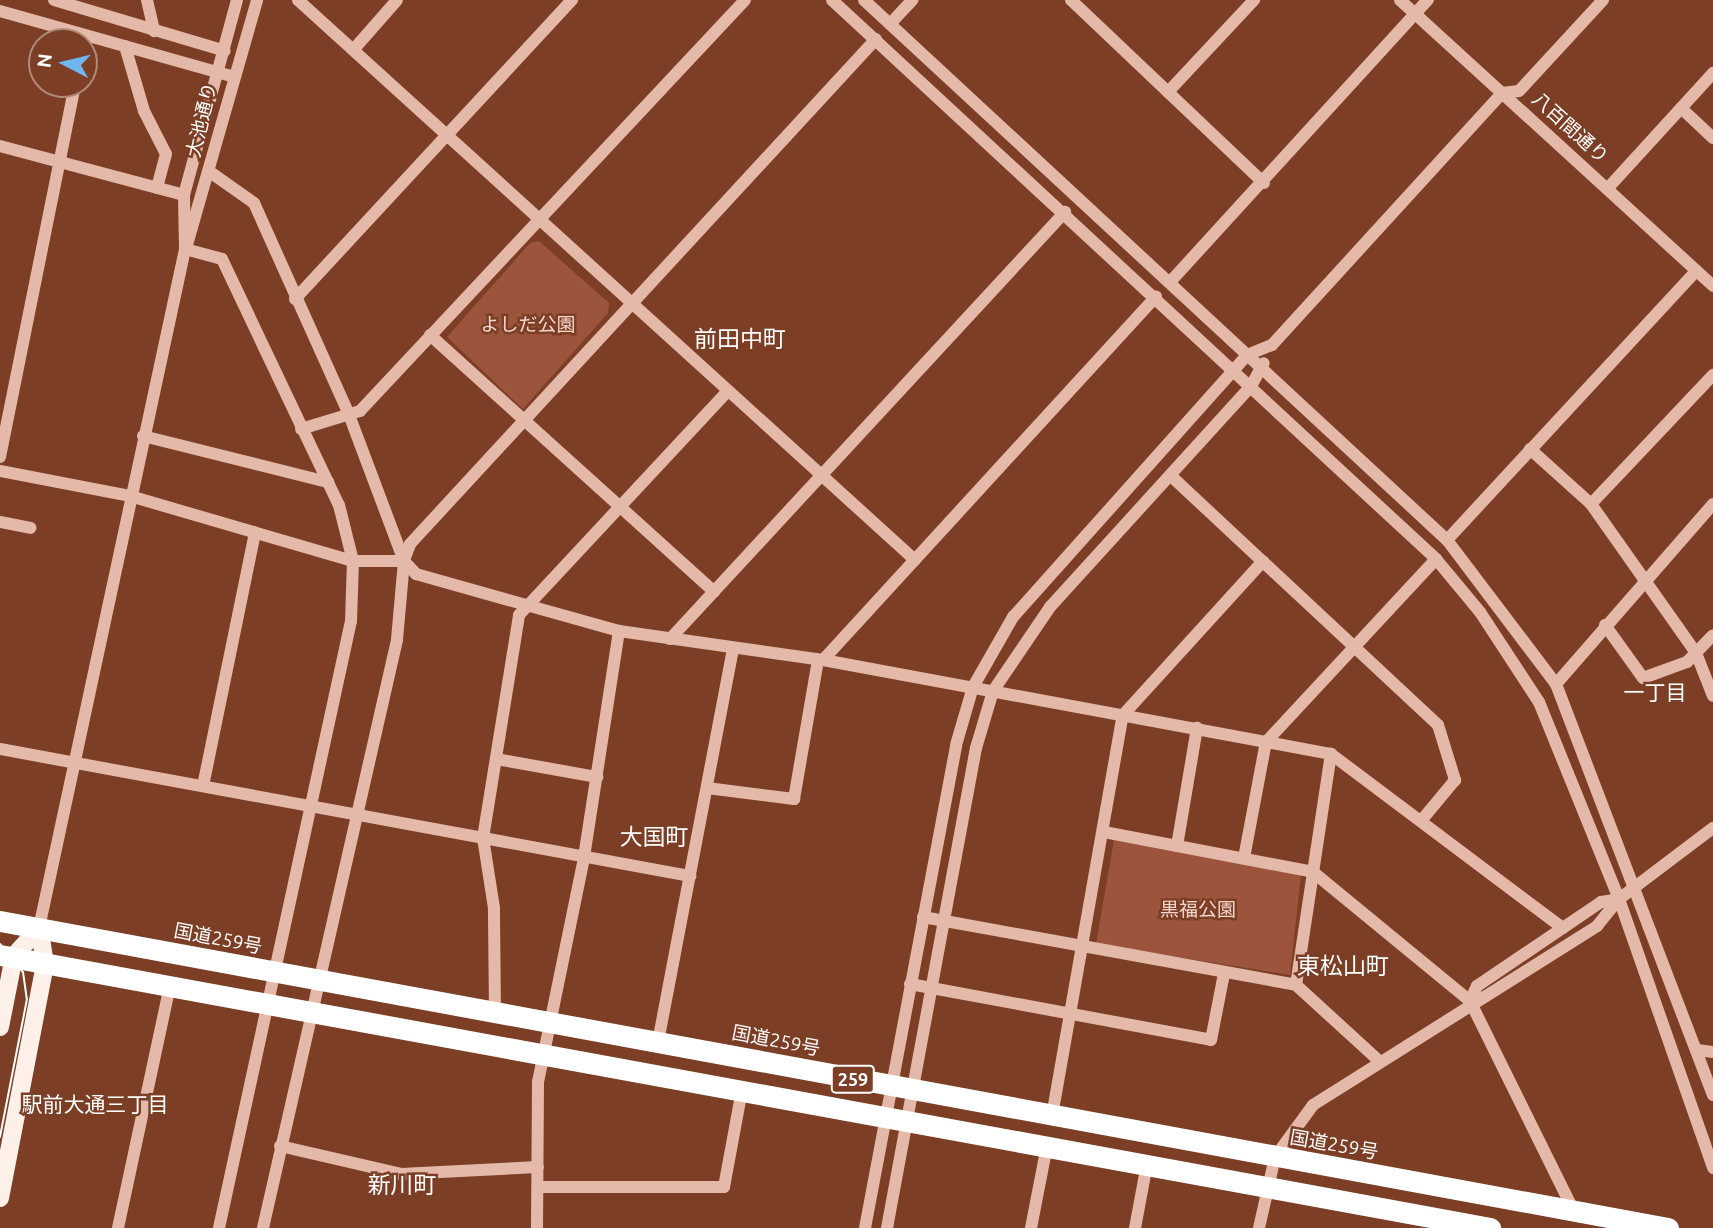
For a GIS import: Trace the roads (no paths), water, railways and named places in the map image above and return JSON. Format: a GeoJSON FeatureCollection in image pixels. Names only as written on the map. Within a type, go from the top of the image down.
{"type":"FeatureCollection","features":[{"type":"Feature","properties":{"kind":"highway","name":"国道259号"},"geometry":{"type":"LineString","coordinates":[[0,921],[1668,1228]]}},
{"type":"Feature","properties":{"kind":"highway","name":"259"},"geometry":{"type":"LineString","coordinates":[[7,957],[1490,1228]]}},
{"type":"Feature","properties":{"kind":"main road"},"geometry":{"type":"LineString","coordinates":[[0,1027],[7,957],[38,928]]}},
{"type":"Feature","properties":{"kind":"main road"},"geometry":{"type":"LineString","coordinates":[[0,1198],[45,964],[38,928]]}},
{"type":"Feature","properties":{"kind":"street"},"geometry":{"type":"LineString","coordinates":[[54,0],[89,5],[154,31],[237,55]]}},
{"type":"Feature","properties":{"kind":"street"},"geometry":{"type":"LineString","coordinates":[[147,0],[154,31]]}},
{"type":"Feature","properties":{"kind":"street"},"geometry":{"type":"LineString","coordinates":[[38,928],[76,763],[130,496],[185,248],[184,195],[213,72],[237,0]]}},
{"type":"Feature","properties":{"kind":"street","name":"大池通り"},"geometry":{"type":"LineString","coordinates":[[185,248],[210,172],[237,55],[257,0]]}},
{"type":"Feature","properties":{"kind":"street"},"geometry":{"type":"LineString","coordinates":[[298,0],[632,309],[915,560]]}},
{"type":"Feature","properties":{"kind":"street"},"geometry":{"type":"LineString","coordinates":[[354,49],[397,0]]}},
{"type":"Feature","properties":{"kind":"street"},"geometry":{"type":"LineString","coordinates":[[295,299],[572,0]]}},
{"type":"Feature","properties":{"kind":"street"},"geometry":{"type":"LineString","coordinates":[[301,429],[348,412],[360,411],[745,0]]}},
{"type":"Feature","properties":{"kind":"street"},"geometry":{"type":"LineString","coordinates":[[832,0],[1156,296],[1436,559],[1480,611],[1539,702],[1619,899],[1713,1168]]}},
{"type":"Feature","properties":{"kind":"street"},"geometry":{"type":"LineString","coordinates":[[864,0],[1171,281],[1447,540],[1556,684],[1637,885],[1713,1095]]}},
{"type":"Feature","properties":{"kind":"street"},"geometry":{"type":"LineString","coordinates":[[890,24],[912,0]]}},
{"type":"Feature","properties":{"kind":"street"},"geometry":{"type":"LineString","coordinates":[[1072,0],[1264,183]]}},
{"type":"Feature","properties":{"kind":"street"},"geometry":{"type":"LineString","coordinates":[[1168,92],[1254,0]]}},
{"type":"Feature","properties":{"kind":"street","name":"八百間通り"},"geometry":{"type":"LineString","coordinates":[[1400,0],[1713,286]]}},
{"type":"Feature","properties":{"kind":"street"},"geometry":{"type":"LineString","coordinates":[[1171,281],[1264,183],[1428,0]]}},
{"type":"Feature","properties":{"kind":"street"},"geometry":{"type":"LineString","coordinates":[[865,1228],[945,801],[973,687],[1042,581],[1247,355],[1265,352],[1502,93],[1519,91],[1603,0]]}},
{"type":"Feature","properties":{"kind":"street"},"geometry":{"type":"LineString","coordinates":[[0,10],[53,28]]}},
{"type":"Feature","properties":{"kind":"street"},"geometry":{"type":"LineString","coordinates":[[262,1228],[397,640],[404,561],[410,544],[632,309],[876,40]]}},
{"type":"Feature","properties":{"kind":"street"},"geometry":{"type":"LineString","coordinates":[[98,41],[232,76]]}},
{"type":"Feature","properties":{"kind":"street"},"geometry":{"type":"LineString","coordinates":[[125,46],[144,111],[166,154],[157,188]]}},
{"type":"Feature","properties":{"kind":"street"},"geometry":{"type":"LineString","coordinates":[[1608,188],[1713,73]]}},
{"type":"Feature","properties":{"kind":"street"},"geometry":{"type":"LineString","coordinates":[[0,457],[72,98]]}},
{"type":"Feature","properties":{"kind":"street"},"geometry":{"type":"LineString","coordinates":[[1681,108],[1713,138]]}},
{"type":"Feature","properties":{"kind":"street"},"geometry":{"type":"LineString","coordinates":[[0,146],[184,195]]}},
{"type":"Feature","properties":{"kind":"street"},"geometry":{"type":"LineString","coordinates":[[210,172],[254,204],[348,412],[404,561],[416,574],[620,631],[820,660],[1331,754],[1563,928]]}},
{"type":"Feature","properties":{"kind":"street"},"geometry":{"type":"LineString","coordinates":[[670,639],[823,478],[1065,212]]}},
{"type":"Feature","properties":{"kind":"street"},"geometry":{"type":"LineString","coordinates":[[185,248],[222,259],[328,482],[353,561],[351,621],[219,1228]]}},
{"type":"Feature","properties":{"kind":"street"},"geometry":{"type":"LineString","coordinates":[[1447,540],[1696,271]]}},
{"type":"Feature","properties":{"kind":"street"},"geometry":{"type":"LineString","coordinates":[[707,788],[794,799],[820,660],[1156,296]]}},
{"type":"Feature","properties":{"kind":"street"},"geometry":{"type":"LineString","coordinates":[[430,335],[619,510],[714,592]]}},
{"type":"Feature","properties":{"kind":"street"},"geometry":{"type":"LineString","coordinates":[[887,1228],[967,804],[993,691],[1050,607],[1264,370],[1265,352]]}},
{"type":"Feature","properties":{"kind":"street"},"geometry":{"type":"LineString","coordinates":[[1591,504],[1713,375]]}},
{"type":"Feature","properties":{"kind":"street"},"geometry":{"type":"LineString","coordinates":[[495,1012],[494,908],[483,838],[519,615],[727,392]]}},
{"type":"Feature","properties":{"kind":"street"},"geometry":{"type":"LineString","coordinates":[[143,436],[328,482]]}},
{"type":"Feature","properties":{"kind":"street"},"geometry":{"type":"LineString","coordinates":[[1530,449],[1591,504],[1696,653],[1713,696]]}},
{"type":"Feature","properties":{"kind":"street"},"geometry":{"type":"LineString","coordinates":[[0,471],[130,496],[353,561],[404,561]]}},
{"type":"Feature","properties":{"kind":"street"},"geometry":{"type":"LineString","coordinates":[[1171,476],[1444,732],[1455,780],[1421,821]]}},
{"type":"Feature","properties":{"kind":"street"},"geometry":{"type":"LineString","coordinates":[[1556,684],[1644,578],[1713,504]]}},
{"type":"Feature","properties":{"kind":"street"},"geometry":{"type":"LineString","coordinates":[[0,522],[30,528]]}},
{"type":"Feature","properties":{"kind":"street"},"geometry":{"type":"LineString","coordinates":[[203,786],[255,532]]}},
{"type":"Feature","properties":{"kind":"street"},"geometry":{"type":"LineString","coordinates":[[1244,858],[1266,742],[1436,559]]}},
{"type":"Feature","properties":{"kind":"street"},"geometry":{"type":"LineString","coordinates":[[1052,1116],[1123,715],[1263,561]]}},
{"type":"Feature","properties":{"kind":"street"},"geometry":{"type":"LineString","coordinates":[[1605,625],[1643,678],[1696,653],[1713,635]]}},
{"type":"Feature","properties":{"kind":"street"},"geometry":{"type":"LineString","coordinates":[[537,1228],[542,1055],[584,857],[620,631]]}},
{"type":"Feature","properties":{"kind":"street"},"geometry":{"type":"LineString","coordinates":[[658,1042],[733,648]]}},
{"type":"Feature","properties":{"kind":"street"},"geometry":{"type":"LineString","coordinates":[[1177,846],[1197,728]]}},
{"type":"Feature","properties":{"kind":"street"},"geometry":{"type":"LineString","coordinates":[[0,749],[690,876]]}},
{"type":"Feature","properties":{"kind":"street"},"geometry":{"type":"LineString","coordinates":[[1296,985],[1331,754]]}},
{"type":"Feature","properties":{"kind":"street"},"geometry":{"type":"LineString","coordinates":[[496,760],[597,777]]}},
{"type":"Feature","properties":{"kind":"street"},"geometry":{"type":"LineString","coordinates":[[945,801],[967,804]]}},
{"type":"Feature","properties":{"kind":"street"},"geometry":{"type":"LineString","coordinates":[[1470,1001],[1486,1001],[1604,921],[1619,899],[1713,828]]}},
{"type":"Feature","properties":{"kind":"street"},"geometry":{"type":"LineString","coordinates":[[1104,832],[1313,872],[1470,1001],[1574,1211]]}},
{"type":"Feature","properties":{"kind":"street"},"geometry":{"type":"LineString","coordinates":[[1259,1228],[1266,1186],[1275,1157],[1297,1120],[1378,1060],[1470,1001],[1477,986],[1601,902],[1619,899]]}},
{"type":"Feature","properties":{"kind":"street"},"geometry":{"type":"LineString","coordinates":[[923,917],[1296,985],[1378,1060]]}},
{"type":"Feature","properties":{"kind":"street"},"geometry":{"type":"LineString","coordinates":[[910,984],[1211,1040],[1224,974]]}},
{"type":"Feature","properties":{"kind":"street"},"geometry":{"type":"LineString","coordinates":[[118,1228],[170,985]]}},
{"type":"Feature","properties":{"kind":"street"},"geometry":{"type":"LineString","coordinates":[[1697,1051],[1713,1052]]}},
{"type":"Feature","properties":{"kind":"street"},"geometry":{"type":"LineString","coordinates":[[538,1187],[724,1186],[742,1090]]}},
{"type":"Feature","properties":{"kind":"street"},"geometry":{"type":"LineString","coordinates":[[280,1146],[401,1174],[538,1167]]}},
{"type":"Feature","properties":{"kind":"street"},"geometry":{"type":"LineString","coordinates":[[1031,1228],[1046,1146]]}},
{"type":"Feature","properties":{"kind":"street"},"geometry":{"type":"LineString","coordinates":[[1135,1228],[1147,1164]]}},
{"type":"Feature","properties":{"kind":"tram line"},"geometry":{"type":"LineString","coordinates":[[0,944],[23,972],[27,999],[0,1137]]}},
{"type":"Feature","properties":{"kind":"district","name":"前田中町"},"geometry":{"type":"Point","coordinates":[740,339]}},
{"type":"Feature","properties":{"kind":"district","name":"一丁目"},"geometry":{"type":"Point","coordinates":[1655,692]}},
{"type":"Feature","properties":{"kind":"district","name":"大国町"},"geometry":{"type":"Point","coordinates":[654,837]}},
{"type":"Feature","properties":{"kind":"district","name":"東松山町"},"geometry":{"type":"Point","coordinates":[1343,966]}},
{"type":"Feature","properties":{"kind":"district","name":"駅前大通三丁目"},"geometry":{"type":"Point","coordinates":[95,1104]}},
{"type":"Feature","properties":{"kind":"district","name":"新川町"},"geometry":{"type":"Point","coordinates":[402,1185]}},
{"type":"Feature","properties":{"kind":"park label","name":"よしだ公園"},"geometry":{"type":"Point","coordinates":[528,325]}},
{"type":"Feature","properties":{"kind":"park label","name":"黒福公園"},"geometry":{"type":"Point","coordinates":[1198,910]}}]}
